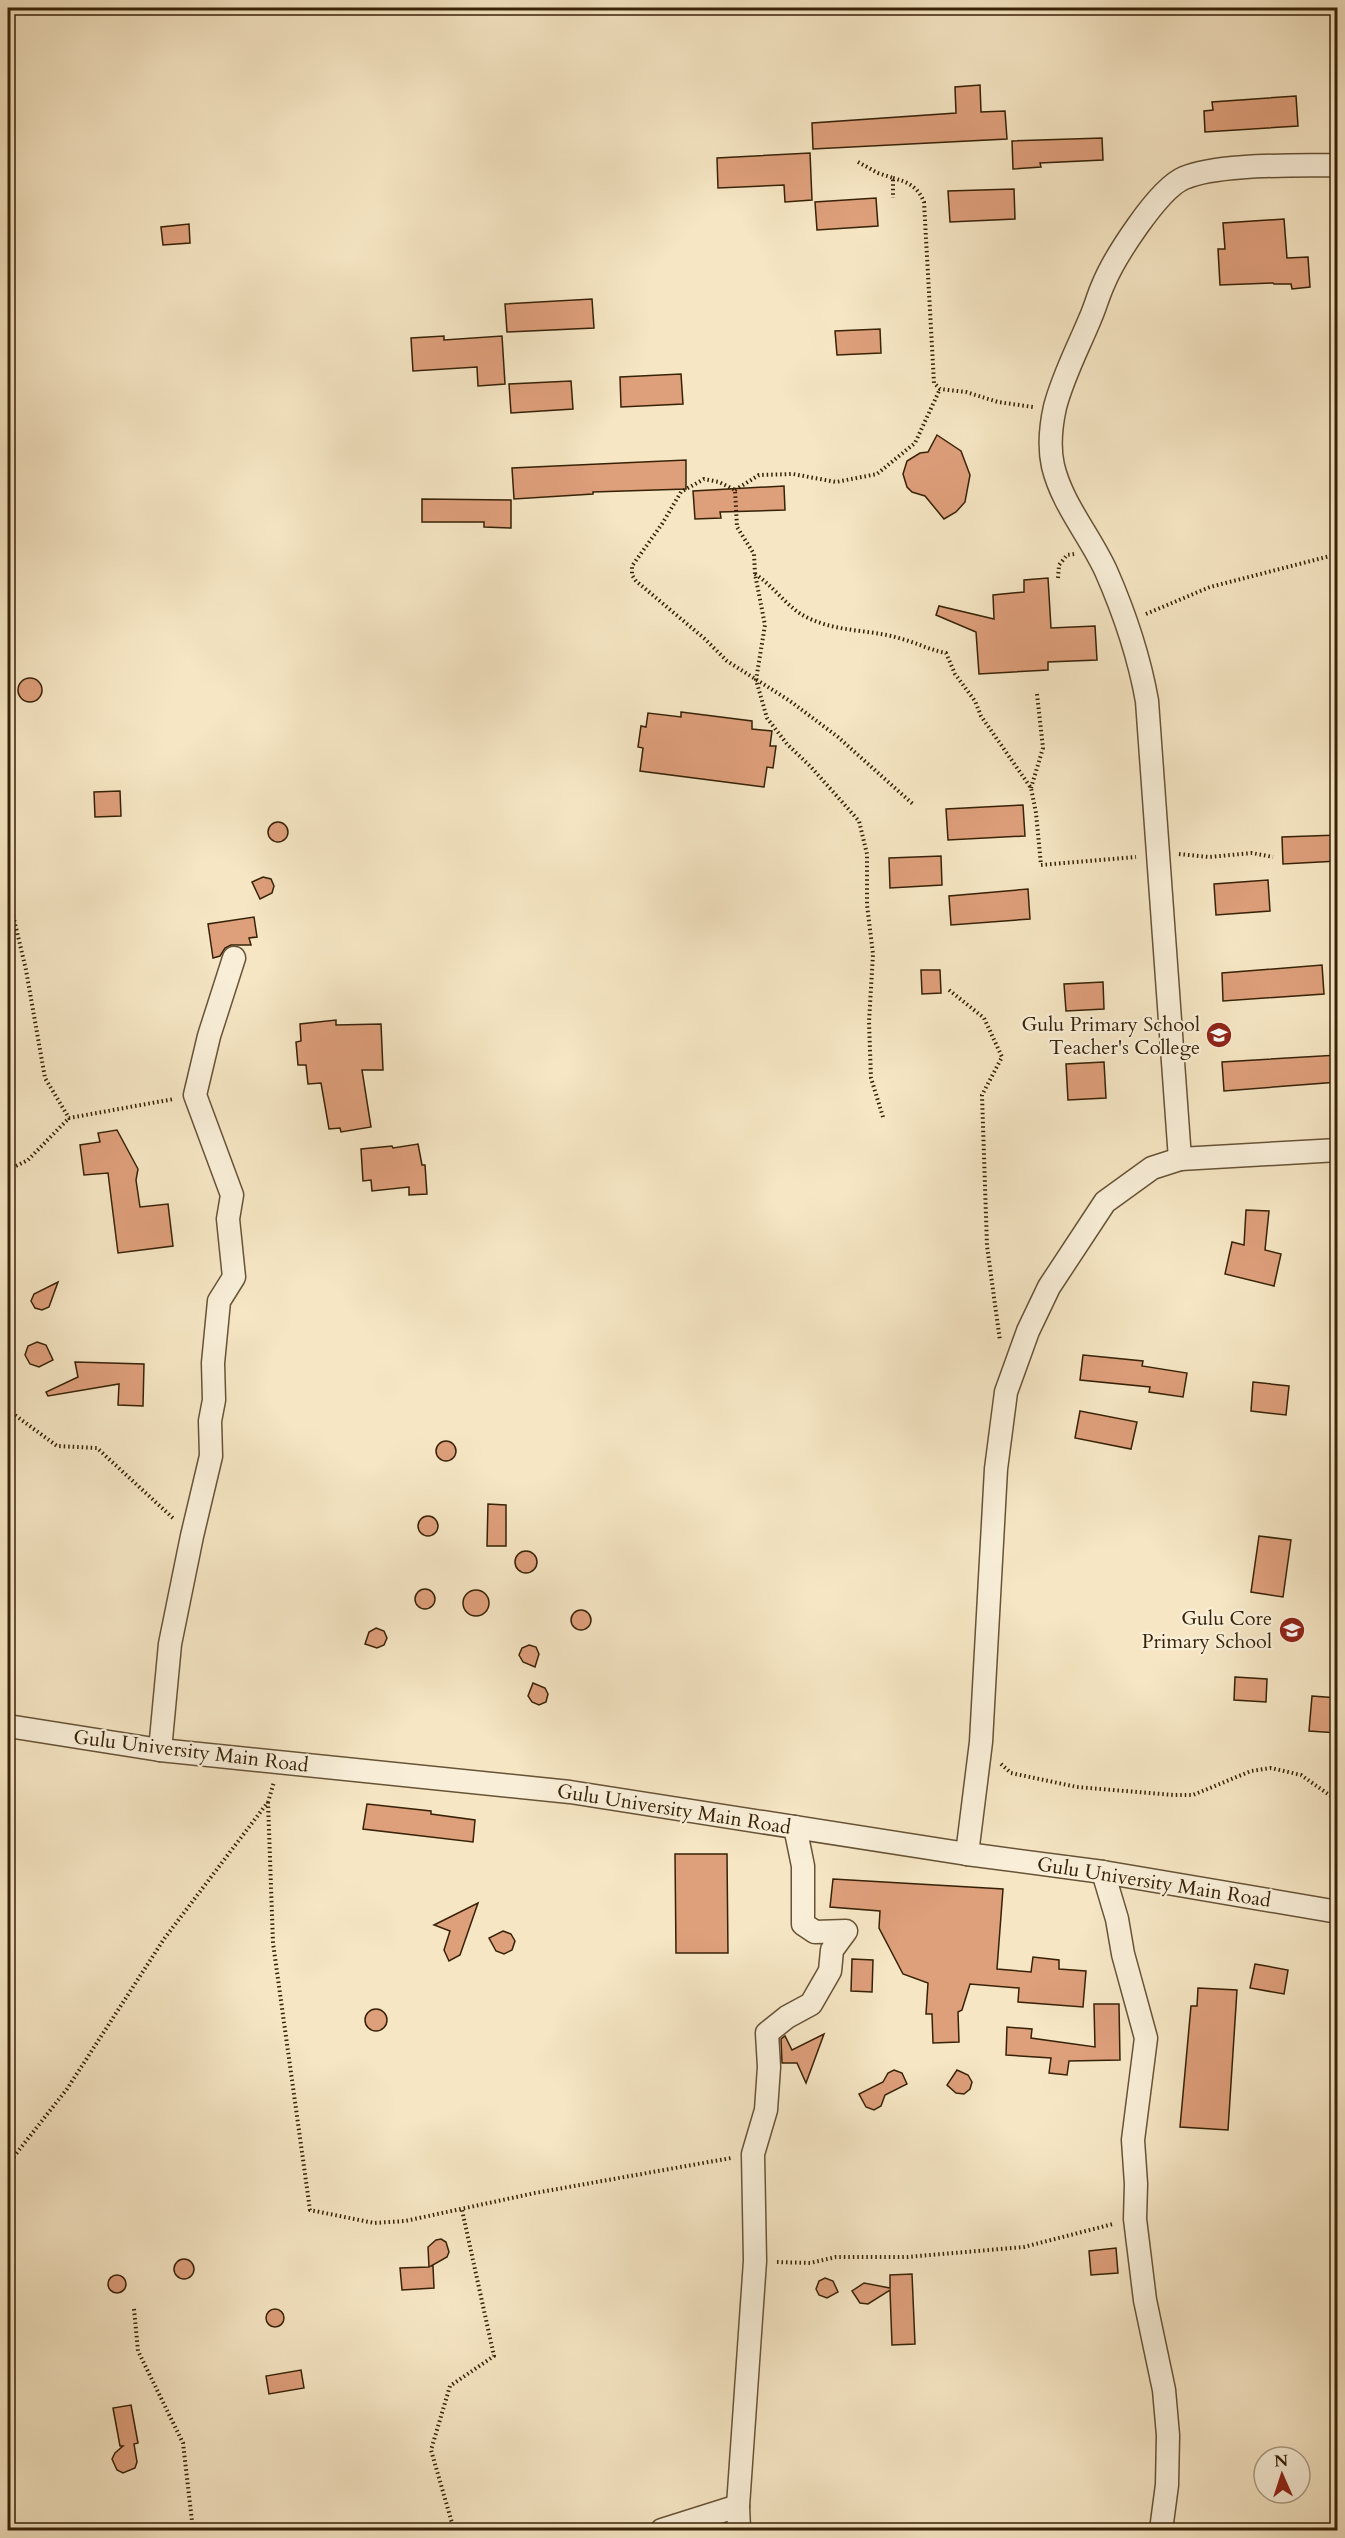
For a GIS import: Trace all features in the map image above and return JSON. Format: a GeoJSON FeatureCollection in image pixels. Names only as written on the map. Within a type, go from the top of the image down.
{"type":"FeatureCollection","features":[{"type":"Feature","properties":{"kind":"street"},"geometry":{"type":"LineString","coordinates":[[1180,1159],[1147,701],[1141,671],[1106,571],[1059,483],[1053,465],[1051,444],[1054,409],[1069,364],[1118,254],[1164,192],[1183,178],[1218,170],[1338,165]]}},
{"type":"Feature","properties":{"kind":"street"},"geometry":{"type":"LineString","coordinates":[[160,1750],[170,1644],[211,1456],[210,1421],[214,1400],[213,1363],[219,1301],[234,1276],[228,1219],[232,1195],[195,1095],[209,1036],[234,958]]}},
{"type":"Feature","properties":{"kind":"street"},"geometry":{"type":"LineString","coordinates":[[967,1854],[981,1742],[996,1469],[1006,1392],[1028,1331],[1049,1287],[1105,1202],[1152,1168],[1180,1159],[1338,1150]]}},
{"type":"Feature","properties":{"kind":"street","name":"Gulu University Main Road"},"geometry":{"type":"LineString","coordinates":[[8,1726],[160,1750],[279,1764],[570,1792],[967,1854],[1103,1872],[1338,1912]]}},
{"type":"Feature","properties":{"kind":"street"},"geometry":{"type":"LineString","coordinates":[[739,2530],[738,2506],[755,2261],[753,2154],[766,2110],[769,2067],[767,2034],[787,2017],[811,2004],[830,1971],[832,1950],[846,1931],[815,1932],[803,1924],[803,1866],[795,1827]]}},
{"type":"Feature","properties":{"kind":"street"},"geometry":{"type":"LineString","coordinates":[[1103,1872],[1118,1919],[1123,1954],[1146,2038],[1133,2140],[1136,2184],[1135,2219],[1145,2300],[1158,2360],[1166,2413],[1167,2486],[1161,2530]]}},
{"type":"Feature","properties":{"kind":"street"},"geometry":{"type":"LineString","coordinates":[[662,2530],[738,2506]]}},
{"type":"Feature","properties":{"kind":"path"},"geometry":{"type":"LineString","coordinates":[[858,162],[878,173],[909,182],[921,194],[924,202],[934,383],[940,389],[966,392],[1016,405],[1054,409]]}},
{"type":"Feature","properties":{"kind":"path"},"geometry":{"type":"LineString","coordinates":[[892,198],[893,178]]}},
{"type":"Feature","properties":{"kind":"path"},"geometry":{"type":"LineString","coordinates":[[735,490],[759,475],[793,474],[836,482],[877,474],[915,443],[940,389]]}},
{"type":"Feature","properties":{"kind":"path"},"geometry":{"type":"LineString","coordinates":[[735,490],[719,482],[704,479],[681,492],[631,570],[636,581],[705,639],[727,661],[790,701],[838,737],[914,805]]}},
{"type":"Feature","properties":{"kind":"path"},"geometry":{"type":"LineString","coordinates":[[735,490],[737,527],[754,554],[755,574],[765,625],[756,680],[767,718],[787,744],[811,767],[858,821],[867,854],[867,904],[873,954],[869,1022],[871,1078],[883,1117]]}},
{"type":"Feature","properties":{"kind":"path"},"geometry":{"type":"LineString","coordinates":[[1058,578],[1059,565],[1068,555],[1081,553],[1090,542]]}},
{"type":"Feature","properties":{"kind":"path"},"geometry":{"type":"LineString","coordinates":[[1126,624],[1158,607],[1210,587],[1338,554]]}},
{"type":"Feature","properties":{"kind":"path"},"geometry":{"type":"LineString","coordinates":[[755,574],[770,584],[786,604],[808,618],[850,632],[876,633],[946,653],[966,691],[975,701],[981,716],[1031,788],[1036,813],[1040,863],[1044,866]]}},
{"type":"Feature","properties":{"kind":"path"},"geometry":{"type":"LineString","coordinates":[[1031,788],[1043,748],[1037,694]]}},
{"type":"Feature","properties":{"kind":"path"},"geometry":{"type":"LineString","coordinates":[[8,894],[26,970],[45,1078],[69,1118]]}},
{"type":"Feature","properties":{"kind":"path"},"geometry":{"type":"LineString","coordinates":[[950,990],[984,1018],[1002,1057],[982,1095],[987,1246],[1000,1347]]}},
{"type":"Feature","properties":{"kind":"path"},"geometry":{"type":"LineString","coordinates":[[8,1170],[28,1160],[69,1118],[195,1095]]}},
{"type":"Feature","properties":{"kind":"path"},"geometry":{"type":"LineString","coordinates":[[8,1410],[57,1446],[97,1449],[192,1536]]}},
{"type":"Feature","properties":{"kind":"path"},"geometry":{"type":"LineString","coordinates":[[981,1742],[1011,1773],[1077,1787],[1193,1796],[1251,1771],[1272,1768],[1301,1775],[1338,1801]]}},
{"type":"Feature","properties":{"kind":"path"},"geometry":{"type":"LineString","coordinates":[[279,1764],[268,1802],[273,1943],[310,2210],[374,2223],[405,2221],[535,2193],[753,2154]]}},
{"type":"Feature","properties":{"kind":"path"},"geometry":{"type":"LineString","coordinates":[[8,2164],[67,2089],[164,1939],[268,1802]]}},
{"type":"Feature","properties":{"kind":"path"},"geometry":{"type":"LineString","coordinates":[[454,2530],[431,2450],[450,2386],[494,2356],[462,2210]]}},
{"type":"Feature","properties":{"kind":"path"},"geometry":{"type":"LineString","coordinates":[[755,2261],[810,2263],[836,2257],[907,2257],[1024,2247],[1135,2219]]}},
{"type":"Feature","properties":{"kind":"path"},"geometry":{"type":"LineString","coordinates":[[134,2308],[138,2351],[183,2444],[193,2530]]}},
{"type":"Feature","properties":{"kind":"building"},"geometry":{"type":"Polygon","coordinates":[[[980,85],[981,112],[1005,111],[1007,139],[813,149],[812,123],[956,113],[955,87],[980,85]]]}},
{"type":"Feature","properties":{"kind":"building"},"geometry":{"type":"Polygon","coordinates":[[[1296,96],[1298,126],[1205,132],[1204,111],[1213,110],[1212,102],[1296,96]]]}},
{"type":"Feature","properties":{"kind":"building"},"geometry":{"type":"Polygon","coordinates":[[[1102,138],[1103,160],[1040,163],[1041,167],[1013,169],[1012,141],[1102,138]]]}},
{"type":"Feature","properties":{"kind":"building"},"geometry":{"type":"Polygon","coordinates":[[[810,153],[812,200],[785,202],[784,185],[718,188],[717,158],[810,153]]]}},
{"type":"Feature","properties":{"kind":"building"},"geometry":{"type":"Polygon","coordinates":[[[1014,189],[1015,219],[950,222],[948,191],[1014,189]]]}},
{"type":"Feature","properties":{"kind":"building"},"geometry":{"type":"Polygon","coordinates":[[[876,198],[878,226],[817,230],[815,202],[876,198]]]}},
{"type":"Feature","properties":{"kind":"building"},"geometry":{"type":"Polygon","coordinates":[[[1284,219],[1287,258],[1308,257],[1310,287],[1292,289],[1291,284],[1273,283],[1220,285],[1218,249],[1225,249],[1223,223],[1284,219]]]}},
{"type":"Feature","properties":{"kind":"building"},"geometry":{"type":"Polygon","coordinates":[[[189,224],[190,243],[163,245],[161,227],[189,224]]]}},
{"type":"Feature","properties":{"kind":"building"},"geometry":{"type":"Polygon","coordinates":[[[592,299],[594,328],[507,332],[505,304],[592,299]]]}},
{"type":"Feature","properties":{"kind":"building"},"geometry":{"type":"Polygon","coordinates":[[[880,329],[881,353],[837,355],[835,331],[880,329]]]}},
{"type":"Feature","properties":{"kind":"building"},"geometry":{"type":"Polygon","coordinates":[[[444,336],[444,340],[502,336],[505,384],[478,386],[477,367],[413,371],[411,338],[444,336]]]}},
{"type":"Feature","properties":{"kind":"building"},"geometry":{"type":"Polygon","coordinates":[[[681,374],[683,404],[621,407],[620,377],[681,374]]]}},
{"type":"Feature","properties":{"kind":"building"},"geometry":{"type":"Polygon","coordinates":[[[571,381],[573,409],[511,413],[509,384],[571,381]]]}},
{"type":"Feature","properties":{"kind":"building"},"geometry":{"type":"Polygon","coordinates":[[[937,435],[961,451],[970,475],[965,502],[956,512],[944,519],[925,496],[912,492],[907,487],[903,474],[907,461],[920,453],[928,452],[937,435]]]}},
{"type":"Feature","properties":{"kind":"building"},"geometry":{"type":"Polygon","coordinates":[[[686,460],[686,489],[593,492],[593,494],[514,499],[512,468],[686,460]]]}},
{"type":"Feature","properties":{"kind":"building"},"geometry":{"type":"Polygon","coordinates":[[[784,486],[785,510],[720,512],[721,518],[695,519],[693,491],[784,486]]]}},
{"type":"Feature","properties":{"kind":"building"},"geometry":{"type":"Polygon","coordinates":[[[422,499],[511,500],[511,528],[484,527],[484,522],[422,522],[422,499]]]}},
{"type":"Feature","properties":{"kind":"building"},"geometry":{"type":"Polygon","coordinates":[[[1048,578],[1051,628],[1095,626],[1097,660],[1048,662],[1048,670],[979,674],[976,632],[936,615],[939,606],[994,619],[993,595],[1024,592],[1024,580],[1048,578]]]}},
{"type":"Feature","properties":{"kind":"building"},"geometry":{"type":"Polygon","coordinates":[[[30,678],[39,681],[42,690],[39,699],[30,702],[21,699],[18,690],[21,681],[30,678]]]}},
{"type":"Feature","properties":{"kind":"building"},"geometry":{"type":"Polygon","coordinates":[[[681,712],[752,721],[752,729],[772,731],[770,746],[776,746],[773,768],[767,767],[764,787],[640,771],[643,748],[638,747],[641,726],[646,727],[648,713],[681,717],[681,712]]]}},
{"type":"Feature","properties":{"kind":"building"},"geometry":{"type":"Polygon","coordinates":[[[120,791],[121,816],[95,817],[94,792],[120,791]]]}},
{"type":"Feature","properties":{"kind":"building"},"geometry":{"type":"Polygon","coordinates":[[[1023,805],[1025,836],[948,840],[946,809],[1023,805]]]}},
{"type":"Feature","properties":{"kind":"building"},"geometry":{"type":"Polygon","coordinates":[[[278,822],[285,825],[288,832],[285,839],[278,842],[271,839],[268,832],[271,825],[278,822]]]}},
{"type":"Feature","properties":{"kind":"building"},"geometry":{"type":"Polygon","coordinates":[[[1338,835],[1338,861],[1283,864],[1282,837],[1338,835]]]}},
{"type":"Feature","properties":{"kind":"building"},"geometry":{"type":"Polygon","coordinates":[[[941,856],[942,885],[890,888],[889,858],[941,856]]]}},
{"type":"Feature","properties":{"kind":"building"},"geometry":{"type":"Polygon","coordinates":[[[263,877],[271,879],[274,886],[272,893],[260,899],[252,882],[263,877]]]}},
{"type":"Feature","properties":{"kind":"building"},"geometry":{"type":"Polygon","coordinates":[[[1268,880],[1270,911],[1216,915],[1214,884],[1268,880]]]}},
{"type":"Feature","properties":{"kind":"building"},"geometry":{"type":"Polygon","coordinates":[[[1028,889],[1030,919],[951,925],[949,896],[1028,889]]]}},
{"type":"Feature","properties":{"kind":"building"},"geometry":{"type":"Polygon","coordinates":[[[254,917],[257,937],[249,938],[251,945],[231,945],[225,948],[220,956],[213,958],[208,924],[254,917]]]}},
{"type":"Feature","properties":{"kind":"building"},"geometry":{"type":"Polygon","coordinates":[[[1322,965],[1324,994],[1223,1001],[1222,973],[1322,965]]]}},
{"type":"Feature","properties":{"kind":"building"},"geometry":{"type":"Polygon","coordinates":[[[921,970],[940,970],[941,993],[922,994],[921,970]]]}},
{"type":"Feature","properties":{"kind":"building"},"geometry":{"type":"Polygon","coordinates":[[[1103,982],[1104,1009],[1066,1011],[1064,984],[1103,982]]]}},
{"type":"Feature","properties":{"kind":"building"},"geometry":{"type":"Polygon","coordinates":[[[336,1020],[336,1025],[381,1024],[383,1070],[362,1070],[371,1127],[341,1132],[340,1128],[329,1129],[321,1083],[308,1084],[306,1065],[298,1065],[296,1042],[301,1041],[300,1024],[336,1020]]]}},
{"type":"Feature","properties":{"kind":"building"},"geometry":{"type":"Polygon","coordinates":[[[1338,1055],[1338,1082],[1224,1091],[1222,1062],[1338,1055]]]}},
{"type":"Feature","properties":{"kind":"building"},"geometry":{"type":"Polygon","coordinates":[[[1104,1062],[1106,1098],[1068,1100],[1066,1064],[1104,1062]]]}},
{"type":"Feature","properties":{"kind":"building"},"geometry":{"type":"Polygon","coordinates":[[[117,1130],[138,1169],[136,1180],[140,1207],[168,1204],[173,1246],[118,1253],[108,1173],[84,1175],[80,1145],[100,1142],[98,1133],[117,1130]]]}},
{"type":"Feature","properties":{"kind":"building"},"geometry":{"type":"Polygon","coordinates":[[[418,1144],[422,1165],[425,1165],[427,1194],[409,1195],[409,1187],[372,1191],[371,1180],[363,1181],[361,1149],[392,1146],[393,1148],[418,1144]]]}},
{"type":"Feature","properties":{"kind":"building"},"geometry":{"type":"Polygon","coordinates":[[[1246,1210],[1269,1211],[1265,1250],[1281,1254],[1274,1286],[1225,1274],[1232,1242],[1244,1245],[1246,1210]]]}},
{"type":"Feature","properties":{"kind":"building"},"geometry":{"type":"Polygon","coordinates":[[[58,1282],[49,1307],[42,1310],[35,1308],[31,1301],[34,1294],[58,1282]]]}},
{"type":"Feature","properties":{"kind":"building"},"geometry":{"type":"Polygon","coordinates":[[[37,1342],[46,1345],[53,1360],[39,1367],[30,1364],[25,1355],[28,1346],[37,1342]]]}},
{"type":"Feature","properties":{"kind":"building"},"geometry":{"type":"Polygon","coordinates":[[[1083,1355],[1143,1361],[1142,1366],[1187,1373],[1183,1397],[1149,1392],[1150,1387],[1080,1380],[1083,1355]]]}},
{"type":"Feature","properties":{"kind":"building"},"geometry":{"type":"Polygon","coordinates":[[[75,1362],[144,1364],[143,1406],[118,1405],[119,1384],[48,1396],[46,1392],[78,1377],[75,1362]]]}},
{"type":"Feature","properties":{"kind":"building"},"geometry":{"type":"Polygon","coordinates":[[[1253,1382],[1289,1386],[1286,1415],[1251,1411],[1253,1382]]]}},
{"type":"Feature","properties":{"kind":"building"},"geometry":{"type":"Polygon","coordinates":[[[1080,1411],[1137,1422],[1131,1449],[1075,1438],[1080,1411]]]}},
{"type":"Feature","properties":{"kind":"building"},"geometry":{"type":"Polygon","coordinates":[[[446,1441],[453,1444],[456,1451],[453,1458],[446,1461],[439,1458],[436,1451],[439,1444],[446,1441]]]}},
{"type":"Feature","properties":{"kind":"building"},"geometry":{"type":"Polygon","coordinates":[[[488,1504],[506,1505],[506,1546],[487,1546],[488,1504]]]}},
{"type":"Feature","properties":{"kind":"building"},"geometry":{"type":"Polygon","coordinates":[[[428,1516],[435,1519],[438,1526],[435,1533],[428,1536],[421,1533],[418,1526],[421,1519],[428,1516]]]}},
{"type":"Feature","properties":{"kind":"building"},"geometry":{"type":"Polygon","coordinates":[[[1259,1536],[1291,1540],[1283,1597],[1251,1592],[1259,1536]]]}},
{"type":"Feature","properties":{"kind":"building"},"geometry":{"type":"Polygon","coordinates":[[[526,1551],[534,1554],[537,1562],[534,1570],[526,1573],[518,1570],[515,1562],[518,1554],[526,1551]]]}},
{"type":"Feature","properties":{"kind":"building"},"geometry":{"type":"Polygon","coordinates":[[[421,1589],[429,1589],[435,1595],[435,1603],[429,1609],[421,1609],[415,1603],[415,1595],[421,1589]]]}},
{"type":"Feature","properties":{"kind":"building"},"geometry":{"type":"Polygon","coordinates":[[[476,1590],[485,1594],[489,1603],[485,1612],[476,1616],[467,1612],[463,1603],[467,1594],[476,1590]]]}},
{"type":"Feature","properties":{"kind":"building"},"geometry":{"type":"Polygon","coordinates":[[[581,1610],[588,1613],[591,1620],[588,1627],[581,1630],[574,1627],[571,1620],[574,1613],[581,1610]]]}},
{"type":"Feature","properties":{"kind":"building"},"geometry":{"type":"Polygon","coordinates":[[[376,1628],[384,1631],[387,1638],[384,1645],[377,1648],[365,1644],[369,1632],[376,1628]]]}},
{"type":"Feature","properties":{"kind":"building"},"geometry":{"type":"Polygon","coordinates":[[[529,1645],[536,1647],[539,1654],[535,1667],[523,1662],[519,1655],[522,1648],[529,1645]]]}},
{"type":"Feature","properties":{"kind":"building"},"geometry":{"type":"Polygon","coordinates":[[[1235,1677],[1267,1679],[1266,1702],[1234,1700],[1235,1677]]]}},
{"type":"Feature","properties":{"kind":"building"},"geometry":{"type":"Polygon","coordinates":[[[533,1683],[545,1688],[548,1694],[546,1702],[539,1705],[532,1702],[528,1696],[533,1683]]]}},
{"type":"Feature","properties":{"kind":"building"},"geometry":{"type":"Polygon","coordinates":[[[1312,1696],[1338,1698],[1338,1733],[1309,1731],[1312,1696]]]}},
{"type":"Feature","properties":{"kind":"building"},"geometry":{"type":"Polygon","coordinates":[[[367,1804],[431,1811],[431,1814],[475,1820],[473,1842],[363,1829],[367,1804]]]}},
{"type":"Feature","properties":{"kind":"building"},"geometry":{"type":"Polygon","coordinates":[[[675,1854],[727,1854],[728,1953],[676,1953],[675,1854]]]}},
{"type":"Feature","properties":{"kind":"building"},"geometry":{"type":"Polygon","coordinates":[[[833,1879],[1003,1889],[997,1969],[1031,1972],[1033,1957],[1059,1960],[1059,1969],[1086,1971],[1083,2007],[1018,2002],[1019,1988],[970,1984],[962,2010],[958,2012],[959,2042],[933,2043],[932,2014],[926,2014],[928,1983],[903,1974],[879,1928],[880,1911],[830,1907],[833,1879]]]}},
{"type":"Feature","properties":{"kind":"building"},"geometry":{"type":"Polygon","coordinates":[[[478,1903],[460,1955],[449,1961],[444,1950],[450,1931],[434,1925],[478,1903]]]}},
{"type":"Feature","properties":{"kind":"building"},"geometry":{"type":"Polygon","coordinates":[[[503,1931],[511,1934],[515,1941],[512,1950],[504,1954],[496,1951],[489,1938],[503,1931]]]}},
{"type":"Feature","properties":{"kind":"building"},"geometry":{"type":"Polygon","coordinates":[[[852,1959],[873,1960],[872,1992],[851,1991],[852,1959]]]}},
{"type":"Feature","properties":{"kind":"building"},"geometry":{"type":"Polygon","coordinates":[[[1255,1964],[1288,1970],[1284,1994],[1250,1988],[1255,1964]]]}},
{"type":"Feature","properties":{"kind":"building"},"geometry":{"type":"Polygon","coordinates":[[[1198,1988],[1237,1990],[1228,2130],[1180,2127],[1191,2006],[1197,2006],[1198,1988]]]}},
{"type":"Feature","properties":{"kind":"building"},"geometry":{"type":"Polygon","coordinates":[[[1094,2004],[1119,2004],[1120,2060],[1069,2061],[1067,2075],[1049,2073],[1051,2058],[1006,2055],[1007,2027],[1032,2029],[1031,2038],[1095,2047],[1094,2004]]]}},
{"type":"Feature","properties":{"kind":"building"},"geometry":{"type":"Polygon","coordinates":[[[376,2009],[384,2012],[387,2020],[384,2028],[376,2031],[368,2028],[365,2020],[368,2012],[376,2009]]]}},
{"type":"Feature","properties":{"kind":"building"},"geometry":{"type":"Polygon","coordinates":[[[824,2034],[806,2083],[797,2063],[782,2063],[781,2039],[785,2036],[792,2050],[824,2034]]]}},
{"type":"Feature","properties":{"kind":"building"},"geometry":{"type":"Polygon","coordinates":[[[894,2070],[902,2073],[907,2084],[885,2095],[881,2106],[874,2110],[866,2107],[859,2094],[883,2082],[888,2073],[894,2070]]]}},
{"type":"Feature","properties":{"kind":"building"},"geometry":{"type":"Polygon","coordinates":[[[957,2070],[968,2075],[972,2082],[970,2089],[964,2094],[956,2093],[947,2085],[957,2070]]]}},
{"type":"Feature","properties":{"kind":"building"},"geometry":{"type":"Polygon","coordinates":[[[441,2239],[446,2242],[449,2252],[447,2257],[431,2266],[433,2266],[434,2288],[402,2290],[400,2268],[429,2267],[428,2247],[441,2239]]]}},
{"type":"Feature","properties":{"kind":"building"},"geometry":{"type":"Polygon","coordinates":[[[1116,2248],[1118,2273],[1091,2275],[1089,2251],[1116,2248]]]}},
{"type":"Feature","properties":{"kind":"building"},"geometry":{"type":"Polygon","coordinates":[[[184,2259],[191,2262],[194,2269],[191,2276],[184,2279],[177,2276],[174,2269],[177,2262],[184,2259]]]}},
{"type":"Feature","properties":{"kind":"building"},"geometry":{"type":"Polygon","coordinates":[[[912,2274],[915,2344],[892,2345],[890,2290],[868,2304],[860,2303],[852,2291],[864,2283],[890,2288],[890,2275],[912,2274]]]}},
{"type":"Feature","properties":{"kind":"building"},"geometry":{"type":"Polygon","coordinates":[[[117,2275],[123,2278],[126,2284],[123,2290],[117,2293],[111,2290],[108,2284],[111,2278],[117,2275]]]}},
{"type":"Feature","properties":{"kind":"building"},"geometry":{"type":"Polygon","coordinates":[[[825,2278],[833,2281],[838,2292],[827,2298],[819,2295],[816,2289],[819,2281],[825,2278]]]}},
{"type":"Feature","properties":{"kind":"building"},"geometry":{"type":"Polygon","coordinates":[[[275,2309],[283,2314],[284,2318],[279,2326],[275,2327],[267,2322],[266,2318],[271,2310],[275,2309]]]}},
{"type":"Feature","properties":{"kind":"building"},"geometry":{"type":"Polygon","coordinates":[[[301,2370],[304,2388],[269,2394],[266,2376],[301,2370]]]}},
{"type":"Feature","properties":{"kind":"building"},"geometry":{"type":"Polygon","coordinates":[[[131,2405],[138,2443],[134,2444],[137,2462],[135,2468],[123,2473],[117,2470],[112,2459],[123,2446],[120,2446],[113,2408],[131,2405]]]}},
{"type":"Feature","properties":{"kind":"place","name":"Gulu Primary School Teacher's College"},"geometry":{"type":"Point","coordinates":[1219,1035]}},
{"type":"Feature","properties":{"kind":"place","name":"Gulu Core Primary School"},"geometry":{"type":"Point","coordinates":[1292,1630]}}]}
